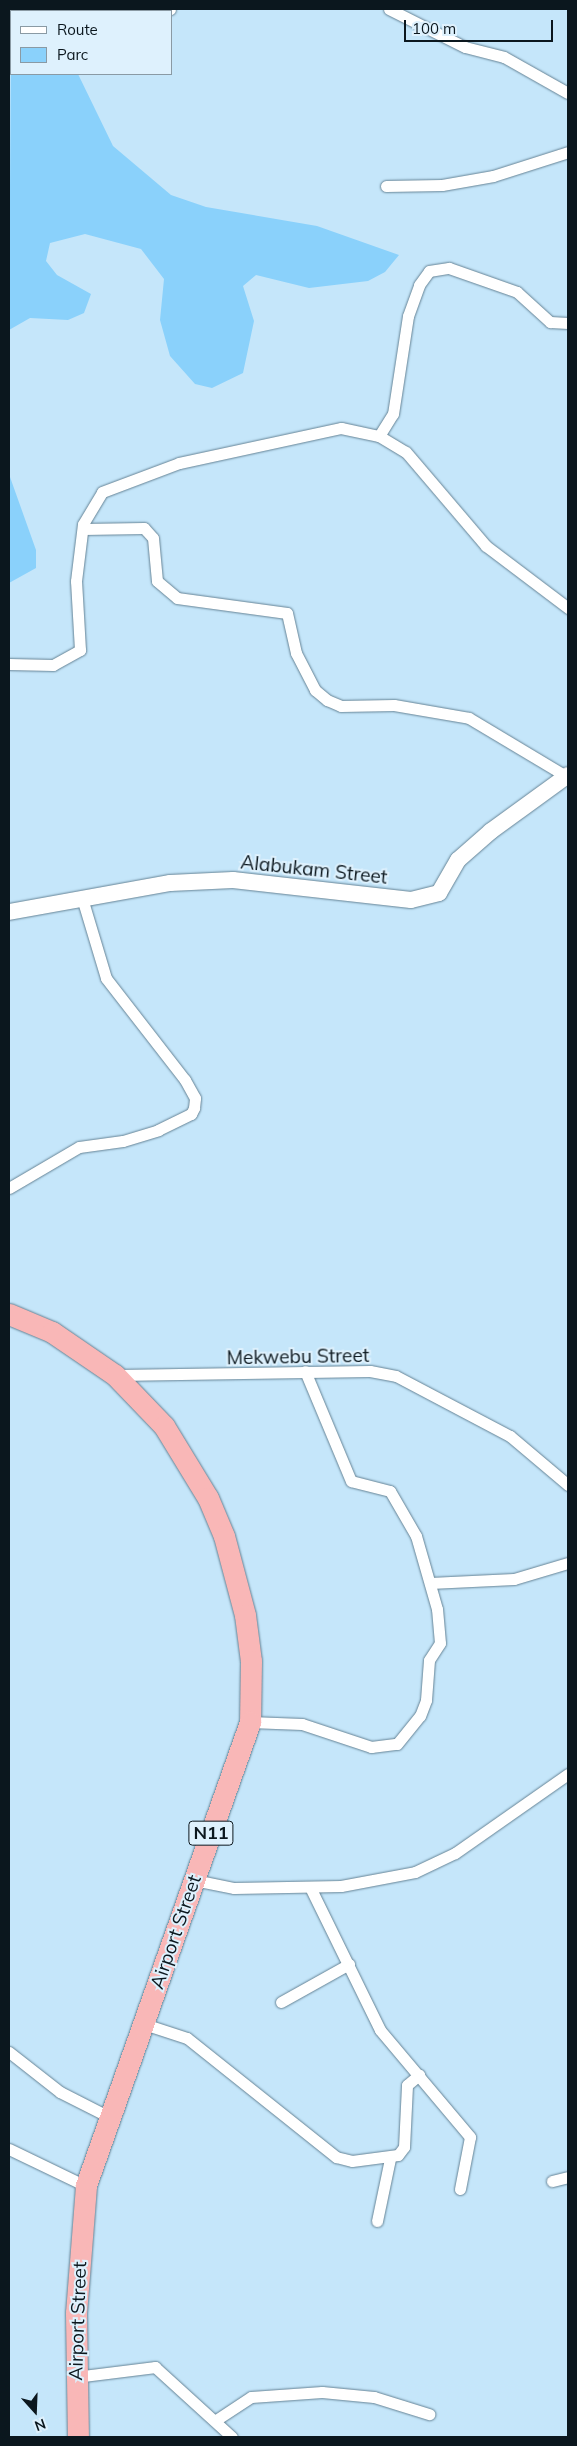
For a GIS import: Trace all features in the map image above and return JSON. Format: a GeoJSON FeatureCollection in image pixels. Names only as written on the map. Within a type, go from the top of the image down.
{"type":"FeatureCollection","features":[{"type":"Feature","properties":{"kind":"highway","name":"Airport Street"},"geometry":{"type":"LineString","coordinates":[[9,1314],[52,1332],[115,1375],[174,1442],[208,1498],[224,1536],[246,1624],[251,1661],[250,1722],[86,2186],[75,2377],[78,2437]]}},
{"type":"Feature","properties":{"kind":"street"},"geometry":{"type":"LineString","coordinates":[[153,10],[170,9]]}},
{"type":"Feature","properties":{"kind":"street"},"geometry":{"type":"LineString","coordinates":[[389,9],[465,47],[504,57],[568,93]]}},
{"type":"Feature","properties":{"kind":"street"},"geometry":{"type":"LineString","coordinates":[[386,186],[442,185],[493,176],[568,152]]}},
{"type":"Feature","properties":{"kind":"street"},"geometry":{"type":"LineString","coordinates":[[380,436],[393,414],[408,316],[418,285],[429,271],[449,268],[517,292],[550,322],[568,323]]}},
{"type":"Feature","properties":{"kind":"street"},"geometry":{"type":"LineString","coordinates":[[9,664],[53,665],[80,650],[76,581],[83,529],[102,492],[179,463],[341,428],[380,436],[406,452],[486,546],[568,608]]}},
{"type":"Feature","properties":{"kind":"street"},"geometry":{"type":"LineString","coordinates":[[83,529],[144,528],[153,538],[157,581],[177,598],[287,613],[296,653],[315,690],[328,700],[341,706],[394,705],[469,718],[567,775]]}},
{"type":"Feature","properties":{"kind":"street","name":"Alabukam Street"},"geometry":{"type":"LineString","coordinates":[[9,912],[170,883],[233,880],[411,900],[439,893],[458,860],[491,831],[567,775]]}},
{"type":"Feature","properties":{"kind":"street"},"geometry":{"type":"LineString","coordinates":[[9,1188],[78,1147],[123,1141],[158,1130],[191,1114],[194,1108],[195,1098],[185,1080],[106,978],[82,898]]}},
{"type":"Feature","properties":{"kind":"street"},"geometry":{"type":"LineString","coordinates":[[250,1722],[302,1724],[371,1746],[397,1744],[420,1716],[426,1700],[428,1660],[440,1643],[430,1582],[416,1536],[395,1497],[382,1488],[361,1487],[352,1481],[305,1371]]}},
{"type":"Feature","properties":{"kind":"street","name":"Mekwebu Street"},"geometry":{"type":"LineString","coordinates":[[115,1375],[370,1371],[424,1388],[510,1436],[568,1485]]}},
{"type":"Feature","properties":{"kind":"street"},"geometry":{"type":"LineString","coordinates":[[430,1582],[514,1579],[568,1563]]}},
{"type":"Feature","properties":{"kind":"street"},"geometry":{"type":"LineString","coordinates":[[194,1880],[234,1888],[310,1888],[371,1884],[416,1872],[454,1853],[568,1774]]}},
{"type":"Feature","properties":{"kind":"street"},"geometry":{"type":"LineString","coordinates":[[310,1888],[380,2030],[470,2137],[460,2189]]}},
{"type":"Feature","properties":{"kind":"street"},"geometry":{"type":"LineString","coordinates":[[281,2002],[349,1964]]}},
{"type":"Feature","properties":{"kind":"street"},"geometry":{"type":"LineString","coordinates":[[144,2024],[187,2038],[336,2157],[390,2159]]}},
{"type":"Feature","properties":{"kind":"street"},"geometry":{"type":"LineString","coordinates":[[9,2052],[60,2092],[109,2117]]}},
{"type":"Feature","properties":{"kind":"street"},"geometry":{"type":"LineString","coordinates":[[377,2221],[390,2159],[404,2147],[407,2085],[419,2075]]}},
{"type":"Feature","properties":{"kind":"street"},"geometry":{"type":"LineString","coordinates":[[9,2149],[86,2186]]}},
{"type":"Feature","properties":{"kind":"street"},"geometry":{"type":"LineString","coordinates":[[552,2181],[568,2177]]}},
{"type":"Feature","properties":{"kind":"street"},"geometry":{"type":"LineString","coordinates":[[75,2377],[155,2366],[216,2420],[232,2437]]}},
{"type":"Feature","properties":{"kind":"street"},"geometry":{"type":"LineString","coordinates":[[216,2420],[251,2397],[322,2392],[374,2397],[428,2414]]}},
{"type":"Feature","properties":{"kind":"green space"},"geometry":{"type":"Polygon","coordinates":[[[11,75],[78,75],[113,146],[171,195],[206,207],[317,226],[399,255],[385,272],[368,281],[309,288],[256,275],[243,286],[254,321],[243,373],[212,388],[195,384],[170,356],[160,320],[164,279],[141,249],[85,234],[50,243],[46,261],[57,275],[91,294],[84,313],[68,320],[30,318],[9,330],[11,75]]]}},
{"type":"Feature","properties":{"kind":"green space"},"geometry":{"type":"Polygon","coordinates":[[[9,404],[10,477],[36,550],[36,568],[9,583],[9,404]]]}}]}
